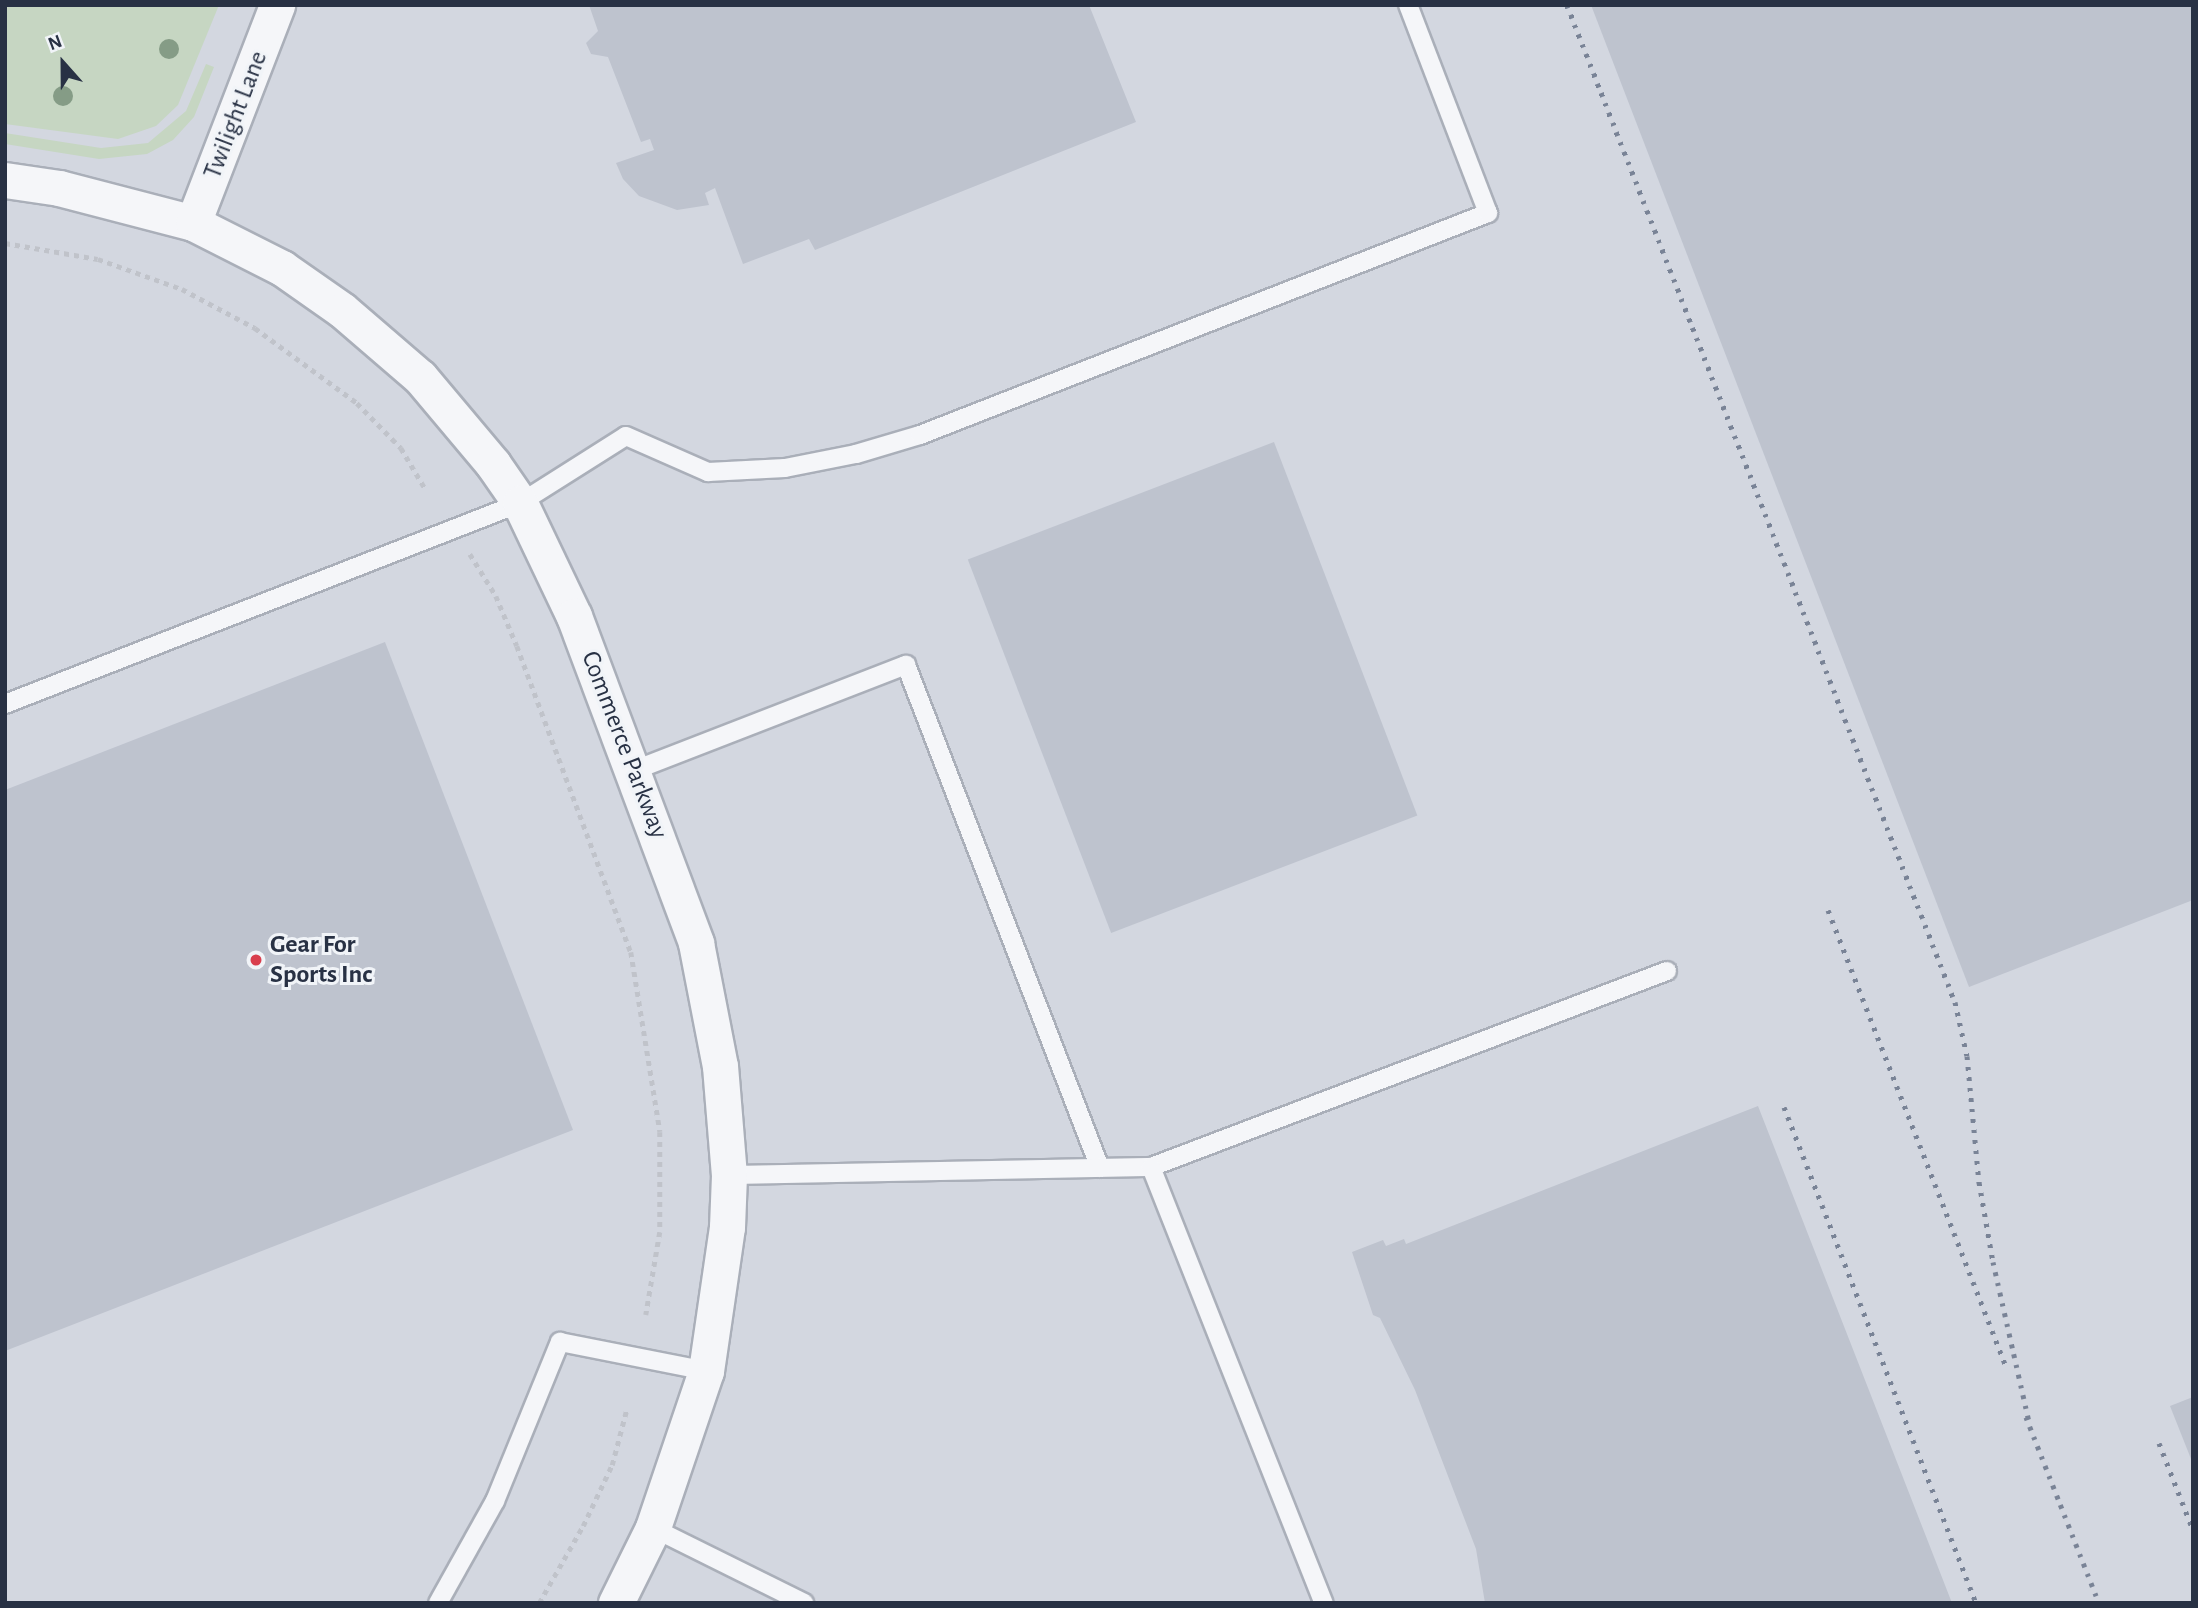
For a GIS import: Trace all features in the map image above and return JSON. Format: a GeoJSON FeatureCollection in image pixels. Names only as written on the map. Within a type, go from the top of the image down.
{"type":"FeatureCollection","features":[{"type":"Feature","properties":{"kind":"street","name":"Twilight Lane"},"geometry":{"type":"LineString","coordinates":[[193,223],[277,5]]}},
{"type":"Feature","properties":{"kind":"street","name":"Commerce Parkway"},"geometry":{"type":"LineString","coordinates":[[5,180],[59,188],[193,223],[282,268],[383,344],[420,377],[493,464],[520,503],[574,616],[635,770],[696,943],[707,988],[729,1175],[706,1371],[653,1528],[616,1603]]}},
{"type":"Feature","properties":{"kind":"lane"},"geometry":{"type":"LineString","coordinates":[[5,704],[520,503],[626,436],[708,472],[785,468],[882,446],[1488,213],[1408,5]]}},
{"type":"Feature","properties":{"kind":"lane"},"geometry":{"type":"LineString","coordinates":[[635,770],[905,665],[1100,1168]]}},
{"type":"Feature","properties":{"kind":"lane"},"geometry":{"type":"LineString","coordinates":[[729,1175],[1151,1167],[1667,971]]}},
{"type":"Feature","properties":{"kind":"lane"},"geometry":{"type":"LineString","coordinates":[[1151,1167],[1324,1603]]}},
{"type":"Feature","properties":{"kind":"lane"},"geometry":{"type":"LineString","coordinates":[[438,1603],[495,1502],[560,1342],[706,1371]]}},
{"type":"Feature","properties":{"kind":"lane"},"geometry":{"type":"LineString","coordinates":[[653,1528],[804,1603]]}},
{"type":"Feature","properties":{"kind":"path"},"geometry":{"type":"LineString","coordinates":[[5,243],[98,259],[182,289],[255,328],[357,403],[401,448],[426,490]]}},
{"type":"Feature","properties":{"kind":"path"},"geometry":{"type":"LineString","coordinates":[[470,554],[496,596],[517,646],[632,952],[660,1132],[660,1232],[646,1315]]}},
{"type":"Feature","properties":{"kind":"path"},"geometry":{"type":"LineString","coordinates":[[539,1603],[583,1526],[612,1465],[627,1408]]}},
{"type":"Feature","properties":{"kind":"shaded area"},"geometry":{"type":"Polygon","coordinates":[[[5,5],[2193,5],[2193,1603],[5,1603],[5,5]]]}},
{"type":"Feature","properties":{"kind":"green space"},"geometry":{"type":"Polygon","coordinates":[[[5,5],[219,5],[178,105],[156,126],[118,139],[5,124],[5,5]]]}},
{"type":"Feature","properties":{"kind":"green space"},"geometry":{"type":"Polygon","coordinates":[[[206,64],[214,67],[194,117],[173,140],[147,154],[99,159],[5,144],[5,133],[101,148],[148,143],[186,111],[206,64]]]}},
{"type":"Feature","properties":{"kind":"building"},"geometry":{"type":"Polygon","coordinates":[[[589,5],[1089,5],[1136,122],[815,250],[809,239],[743,264],[715,188],[705,193],[709,205],[677,210],[639,196],[623,179],[616,163],[654,150],[650,139],[641,142],[608,57],[591,54],[586,43],[598,31],[589,5]]]}},
{"type":"Feature","properties":{"kind":"building"},"geometry":{"type":"Polygon","coordinates":[[[1591,5],[2193,5],[2193,900],[1969,987],[1591,5]]]}},
{"type":"Feature","properties":{"kind":"building"},"geometry":{"type":"Polygon","coordinates":[[[1274,442],[1417,815],[1111,933],[968,560],[1274,442]]]}},
{"type":"Feature","properties":{"kind":"building","name":"Gear For Sports Inc"},"geometry":{"type":"Polygon","coordinates":[[[385,642],[573,1130],[5,1351],[5,790],[385,642]]]}},
{"type":"Feature","properties":{"kind":"building"},"geometry":{"type":"Polygon","coordinates":[[[1758,1106],[1952,1603],[1485,1603],[1476,1549],[1415,1390],[1380,1318],[1373,1315],[1352,1252],[1383,1240],[1386,1246],[1404,1239],[1406,1244],[1758,1106]]]}},
{"type":"Feature","properties":{"kind":"building"},"geometry":{"type":"Polygon","coordinates":[[[2193,1397],[2193,1464],[2170,1406],[2193,1397]]]}},
{"type":"Feature","properties":{"kind":"railway"},"geometry":{"type":"LineString","coordinates":[[1567,5],[1955,1002],[1967,1056],[1979,1182],[1993,1262],[2030,1426]]}},
{"type":"Feature","properties":{"kind":"railway"},"geometry":{"type":"LineString","coordinates":[[1828,910],[2007,1368]]}},
{"type":"Feature","properties":{"kind":"railway"},"geometry":{"type":"LineString","coordinates":[[1784,1107],[1976,1603]]}},
{"type":"Feature","properties":{"kind":"railway"},"geometry":{"type":"LineString","coordinates":[[2026,1417],[2099,1603]]}},
{"type":"Feature","properties":{"kind":"railway"},"geometry":{"type":"LineString","coordinates":[[2159,1443],[2193,1530]]}},
{"type":"Feature","properties":{"kind":"place","name":"Gear For Sports Inc"},"geometry":{"type":"Point","coordinates":[256,960]}}]}
